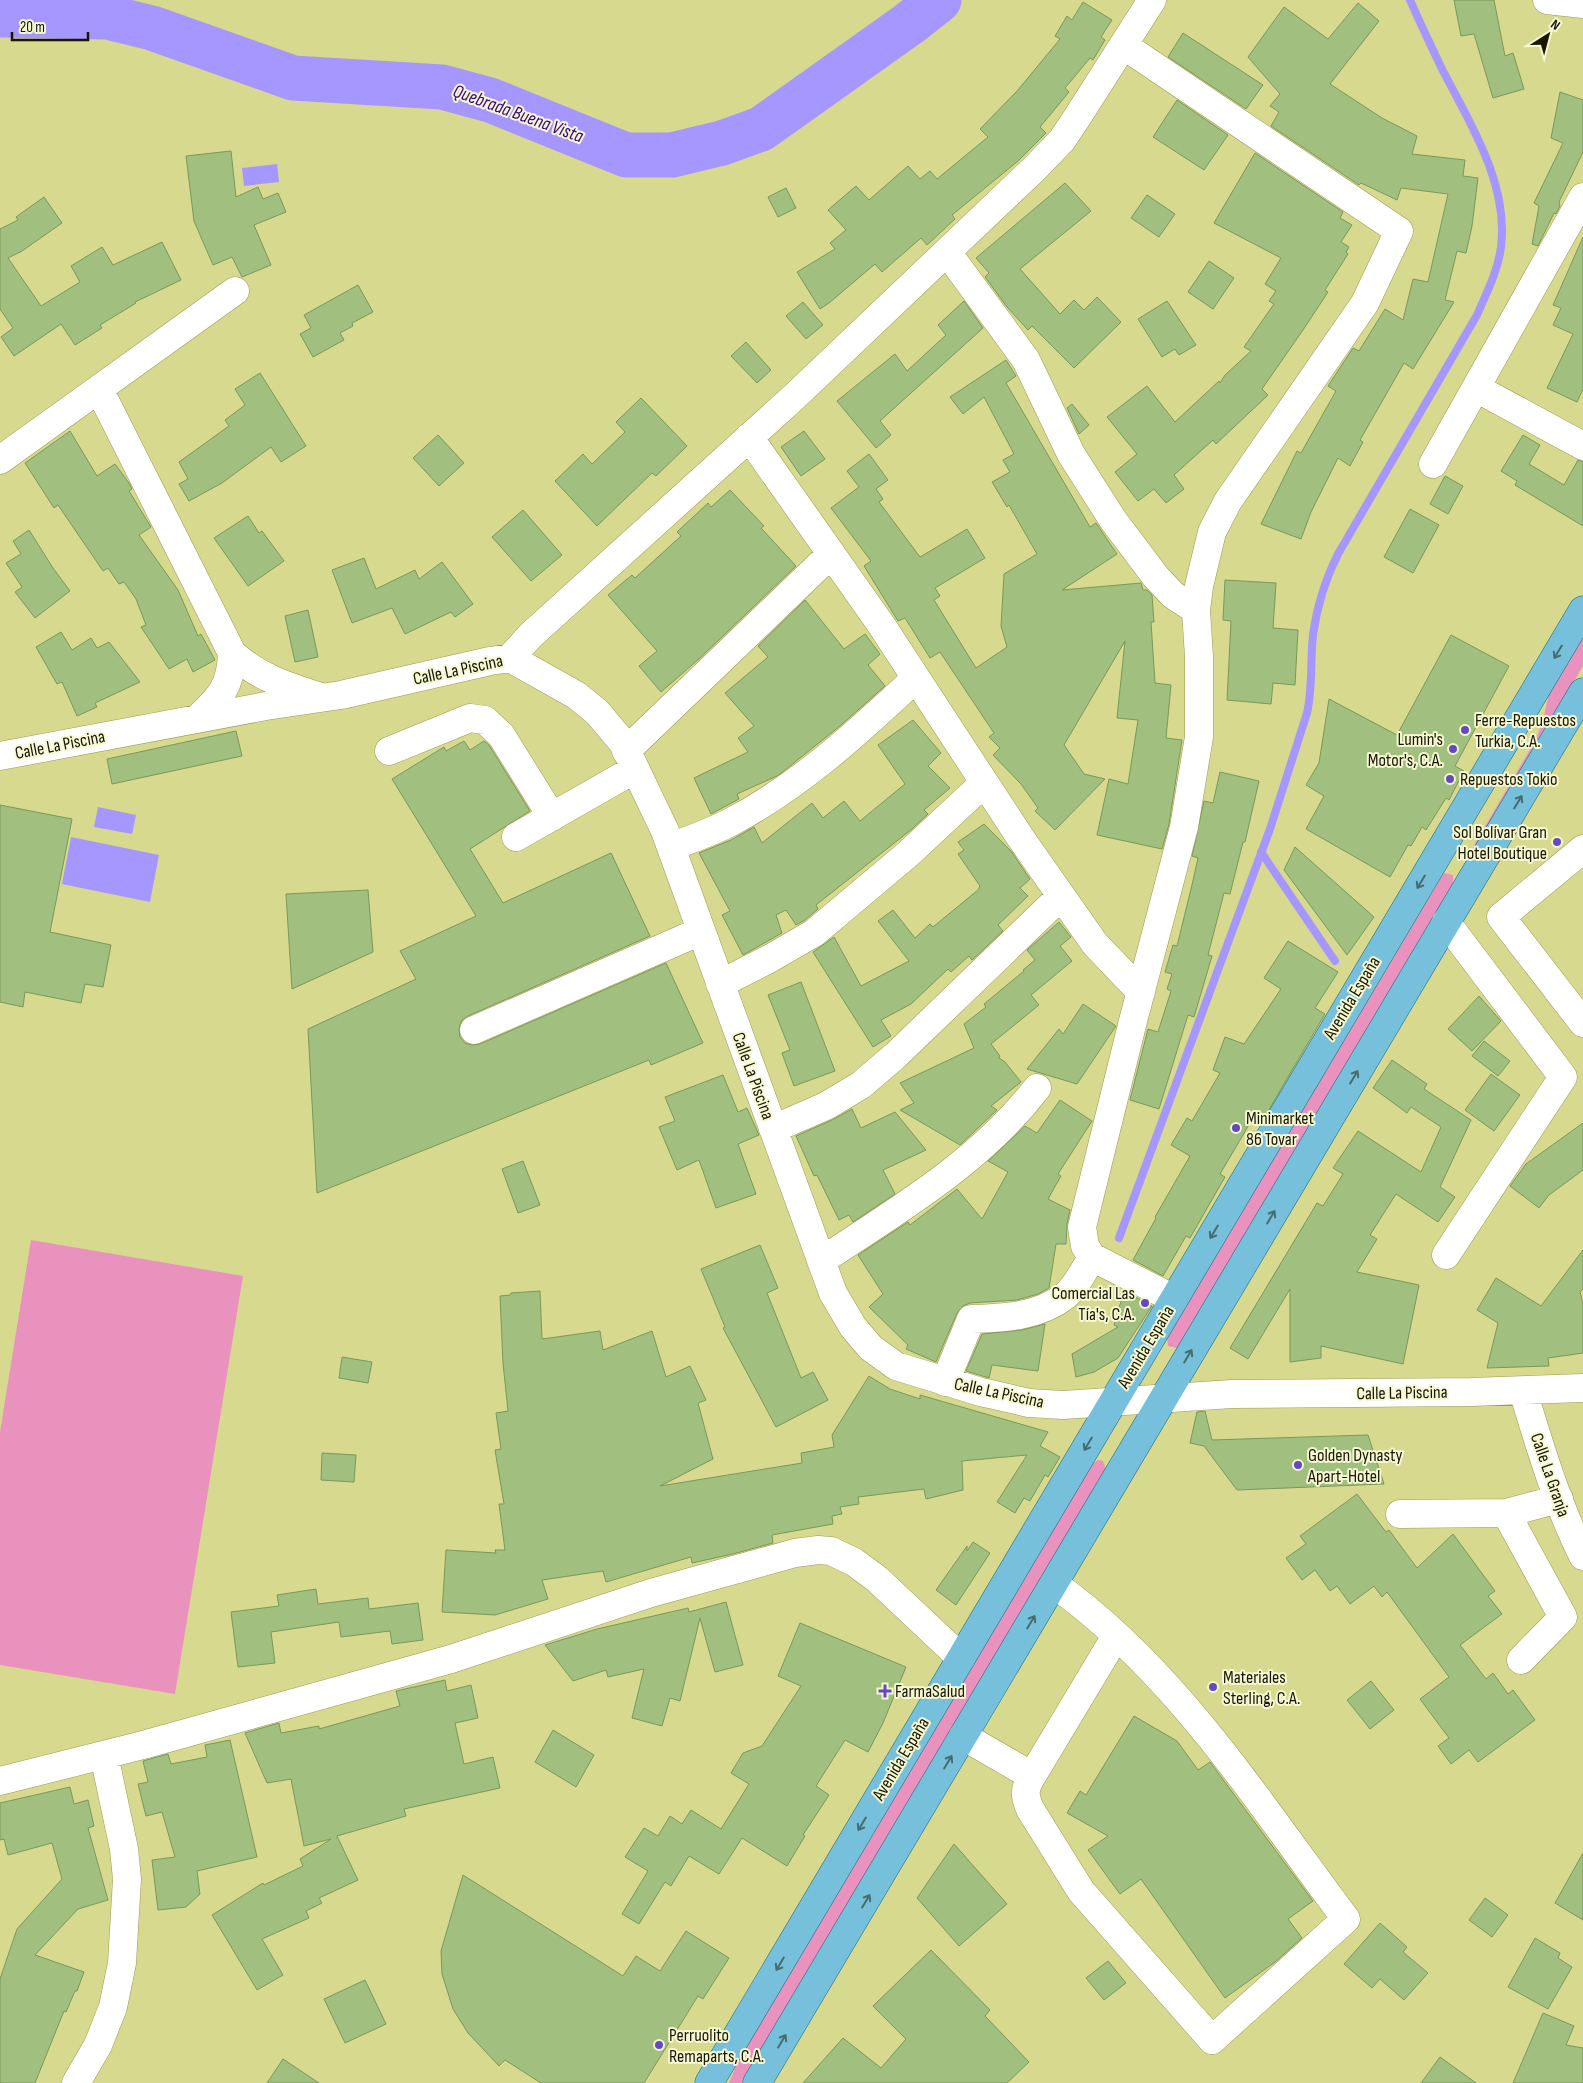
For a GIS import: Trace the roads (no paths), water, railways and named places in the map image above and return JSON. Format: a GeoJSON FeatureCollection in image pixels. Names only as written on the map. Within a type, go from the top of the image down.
{"type":"FeatureCollection","features":[{"type":"Feature","properties":{"kind":"main road","name":"Avenida España"},"geometry":{"type":"LineString","coordinates":[[709,2083],[1583,610]]}},
{"type":"Feature","properties":{"kind":"main road"},"geometry":{"type":"LineString","coordinates":[[757,2083],[1583,692]]}},
{"type":"Feature","properties":{"kind":"main road"},"geometry":{"type":"LineString","coordinates":[[1440,851],[1476,872]]}},
{"type":"Feature","properties":{"kind":"street"},"geometry":{"type":"LineString","coordinates":[[510,658],[538,629],[748,437],[1035,168],[1062,140],[1152,0]]}},
{"type":"Feature","properties":{"kind":"street"},"geometry":{"type":"LineString","coordinates":[[1547,0],[1583,4]]}},
{"type":"Feature","properties":{"kind":"street"},"geometry":{"type":"LineString","coordinates":[[1124,45],[1399,230],[1365,303],[1228,501],[1212,532],[1206,554],[1196,610],[1199,658],[1198,737],[1184,827],[1082,1228],[1085,1246],[1092,1257],[1174,1299]]}},
{"type":"Feature","properties":{"kind":"street"},"geometry":{"type":"LineString","coordinates":[[1434,464],[1583,197]]}},
{"type":"Feature","properties":{"kind":"street"},"geometry":{"type":"LineString","coordinates":[[947,252],[1026,360],[1071,454],[1113,520],[1156,577],[1173,594],[1196,610]]}},
{"type":"Feature","properties":{"kind":"street"},"geometry":{"type":"LineString","coordinates":[[0,460],[235,291]]}},
{"type":"Feature","properties":{"kind":"street"},"geometry":{"type":"LineString","coordinates":[[1476,388],[1583,446]]}},
{"type":"Feature","properties":{"kind":"street"},"geometry":{"type":"LineString","coordinates":[[99,389],[232,653],[271,680],[324,698]]}},
{"type":"Feature","properties":{"kind":"street"},"geometry":{"type":"LineString","coordinates":[[748,437],[916,678],[1061,896],[1095,944],[1141,992]]}},
{"type":"Feature","properties":{"kind":"street"},"geometry":{"type":"LineString","coordinates":[[516,837],[552,817],[631,760],[831,554]]}},
{"type":"Feature","properties":{"kind":"street"},"geometry":{"type":"LineString","coordinates":[[197,719],[210,707],[230,678],[232,653]]}},
{"type":"Feature","properties":{"kind":"street","name":"Calle La Piscina"},"geometry":{"type":"LineString","coordinates":[[0,756],[197,719],[324,698],[510,658],[576,695],[598,712],[631,760],[671,847],[833,1293],[853,1327],[871,1348],[896,1366],[945,1382],[1029,1403],[1063,1405],[1232,1394],[1524,1391],[1583,1388]]}},
{"type":"Feature","properties":{"kind":"street"},"geometry":{"type":"LineString","coordinates":[[671,847],[729,823],[773,798],[812,771],[916,678]]}},
{"type":"Feature","properties":{"kind":"street"},"geometry":{"type":"LineString","coordinates":[[389,751],[470,718],[485,720],[500,735],[552,817]]}},
{"type":"Feature","properties":{"kind":"street"},"geometry":{"type":"LineString","coordinates":[[720,984],[769,960],[814,933],[908,854],[984,782]]}},
{"type":"Feature","properties":{"kind":"street"},"geometry":{"type":"LineString","coordinates":[[1583,849],[1501,917],[1583,1023]]}},
{"type":"Feature","properties":{"kind":"street"},"geometry":{"type":"LineString","coordinates":[[772,1129],[826,1106],[861,1085],[896,1055],[1061,896]]}},
{"type":"Feature","properties":{"kind":"street"},"geometry":{"type":"LineString","coordinates":[[1446,922],[1563,1078],[1446,1255]]}},
{"type":"Feature","properties":{"kind":"street"},"geometry":{"type":"LineString","coordinates":[[474,1030],[701,931]]}},
{"type":"Feature","properties":{"kind":"street"},"geometry":{"type":"LineString","coordinates":[[822,1261],[942,1179],[981,1149],[1019,1112],[1037,1088]]}},
{"type":"Feature","properties":{"kind":"street"},"geometry":{"type":"LineString","coordinates":[[945,1382],[971,1318],[1004,1318],[1030,1313],[1051,1304],[1065,1296],[1092,1257]]}},
{"type":"Feature","properties":{"kind":"street","name":"Calle La Granja"},"geometry":{"type":"LineString","coordinates":[[1524,1391],[1539,1443],[1568,1526],[1583,1556]]}},
{"type":"Feature","properties":{"kind":"street"},"geometry":{"type":"LineString","coordinates":[[1400,1514],[1506,1513],[1559,1499]]}},
{"type":"Feature","properties":{"kind":"street"},"geometry":{"type":"LineString","coordinates":[[1506,1513],[1563,1617],[1520,1660]]}},
{"type":"Feature","properties":{"kind":"street"},"geometry":{"type":"LineString","coordinates":[[0,1781],[104,1755],[451,1659],[652,1593],[795,1553],[818,1550],[832,1552],[854,1562],[877,1579],[961,1658]]}},
{"type":"Feature","properties":{"kind":"street"},"geometry":{"type":"LineString","coordinates":[[1054,1584],[1085,1606],[1142,1660],[1201,1724],[1346,1919],[1212,2040],[1081,1891],[1030,1809],[1024,1793],[1032,1776],[1116,1636]]}},
{"type":"Feature","properties":{"kind":"street"},"geometry":{"type":"LineString","coordinates":[[963,1736],[1032,1776]]}},
{"type":"Feature","properties":{"kind":"street"},"geometry":{"type":"LineString","coordinates":[[76,2083],[98,2045],[113,2006],[122,1963],[127,1879],[124,1849],[104,1755]]}},
{"type":"Feature","properties":{"kind":"waterway","name":"Quebrada Buena Vista"},"geometry":{"type":"LineString","coordinates":[[0,15],[107,17],[152,28],[293,78],[442,87],[490,100],[626,155],[672,155],[722,143],[761,129],[910,23],[939,0]]}},
{"type":"Feature","properties":{"kind":"waterway"},"geometry":{"type":"LineString","coordinates":[[1119,1238],[1270,829],[1307,713],[1315,624],[1319,603],[1329,574],[1338,554],[1477,315],[1497,265],[1501,247],[1502,223],[1493,177],[1475,132],[1442,69],[1410,0]]}},
{"type":"Feature","properties":{"kind":"waterway"},"geometry":{"type":"LineString","coordinates":[[1261,852],[1335,961]]}},
{"type":"Feature","properties":{"kind":"place","name":"Ferre-Repuestos Turkia, C.A."},"geometry":{"type":"Point","coordinates":[1465,730]}},
{"type":"Feature","properties":{"kind":"place","name":"Lumin's Motor's, C.A."},"geometry":{"type":"Point","coordinates":[1453,749]}},
{"type":"Feature","properties":{"kind":"place","name":"Repuestos Tokio"},"geometry":{"type":"Point","coordinates":[1450,779]}},
{"type":"Feature","properties":{"kind":"place","name":"Sol Bolívar Gran Hotel Boutique"},"geometry":{"type":"Point","coordinates":[1557,842]}},
{"type":"Feature","properties":{"kind":"place","name":"Minimarket 86 Tovar"},"geometry":{"type":"Point","coordinates":[1236,1128]}},
{"type":"Feature","properties":{"kind":"place","name":"Comercial Las Tía's, C.A."},"geometry":{"type":"Point","coordinates":[1145,1303]}},
{"type":"Feature","properties":{"kind":"place","name":"Golden Dynasty Apart-Hotel"},"geometry":{"type":"Point","coordinates":[1298,1465]}},
{"type":"Feature","properties":{"kind":"place","name":"Materiales Sterling, C.A."},"geometry":{"type":"Point","coordinates":[1213,1687]}},
{"type":"Feature","properties":{"kind":"place","name":"FarmaSalud"},"geometry":{"type":"Point","coordinates":[885,1691]}},
{"type":"Feature","properties":{"kind":"place","name":"Perruolito Remaparts, C.A."},"geometry":{"type":"Point","coordinates":[659,2045]}}]}
